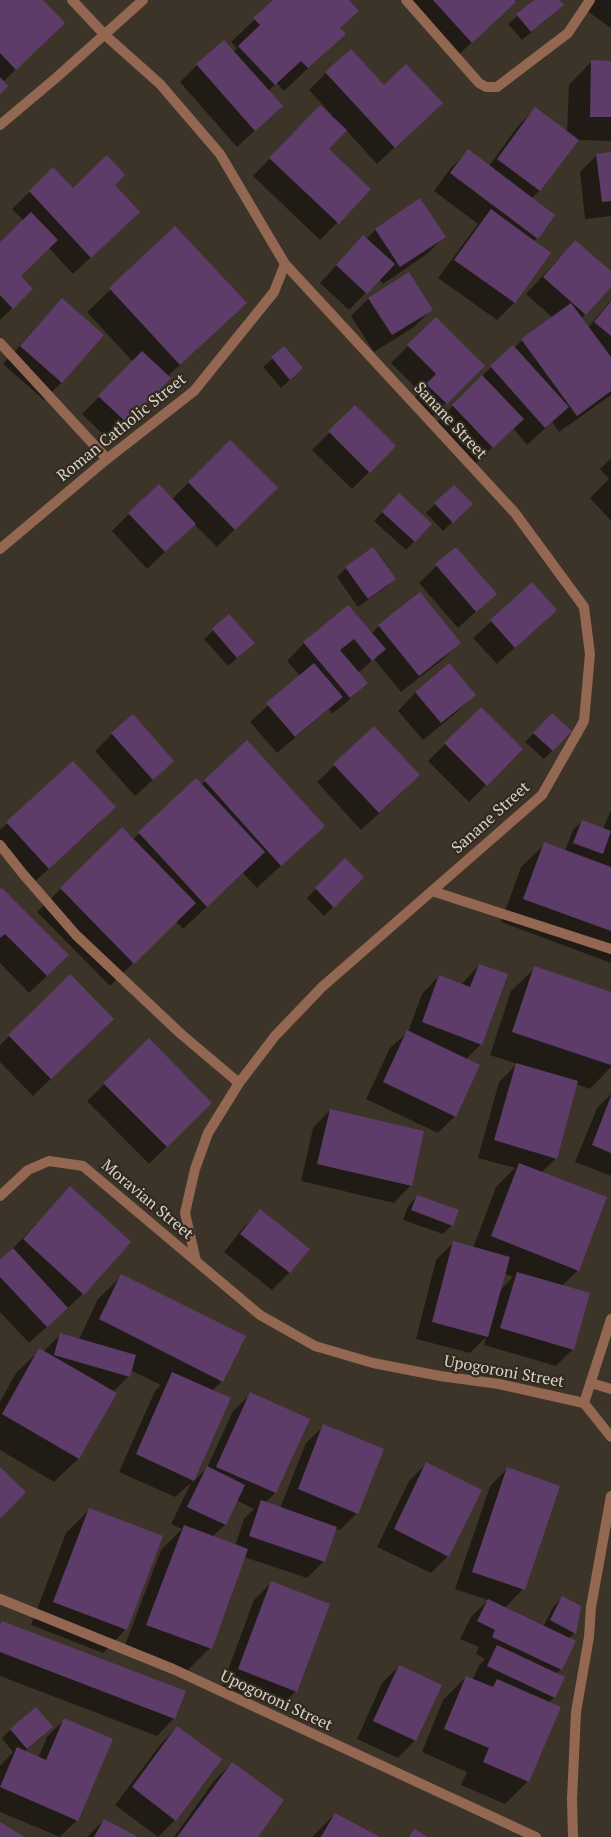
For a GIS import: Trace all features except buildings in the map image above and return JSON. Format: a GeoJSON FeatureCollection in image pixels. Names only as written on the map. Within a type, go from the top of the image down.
{"type":"FeatureCollection","features":[{"type":"Feature","properties":{"kind":"street"},"geometry":{"type":"LineString","coordinates":[[72,0],[105,35],[160,84],[220,154],[285,264]]}},
{"type":"Feature","properties":{"kind":"street"},"geometry":{"type":"LineString","coordinates":[[0,125],[143,0]]}},
{"type":"Feature","properties":{"kind":"street"},"geometry":{"type":"LineString","coordinates":[[406,0],[479,83],[486,87],[497,87],[568,33],[590,0]]}},
{"type":"Feature","properties":{"kind":"street","name":"Roman Catholic Street"},"geometry":{"type":"LineString","coordinates":[[0,549],[107,459],[194,391],[274,292],[285,264]]}},
{"type":"Feature","properties":{"kind":"street","name":"Sanane Street"},"geometry":{"type":"LineString","coordinates":[[196,1261],[185,1213],[195,1169],[208,1133],[238,1082],[275,1036],[322,987],[542,795],[584,721],[590,654],[584,607],[515,513],[285,264]]}},
{"type":"Feature","properties":{"kind":"street"},"geometry":{"type":"LineString","coordinates":[[0,343],[107,459]]}},
{"type":"Feature","properties":{"kind":"street"},"geometry":{"type":"LineString","coordinates":[[0,845],[76,935],[181,1034],[238,1082]]}},
{"type":"Feature","properties":{"kind":"street"},"geometry":{"type":"LineString","coordinates":[[432,891],[611,949]]}},
{"type":"Feature","properties":{"kind":"street","name":"Moravian Street"},"geometry":{"type":"LineString","coordinates":[[0,1196],[28,1170],[49,1161],[83,1166],[196,1261]]}},
{"type":"Feature","properties":{"kind":"street","name":"Upogoroni Street"},"geometry":{"type":"LineString","coordinates":[[196,1261],[260,1315],[315,1346],[373,1363],[440,1376],[499,1384],[584,1403]]}},
{"type":"Feature","properties":{"kind":"street"},"geometry":{"type":"LineString","coordinates":[[611,1319],[584,1403],[611,1437]]}},
{"type":"Feature","properties":{"kind":"street"},"geometry":{"type":"LineString","coordinates":[[591,1383],[611,1389]]}},
{"type":"Feature","properties":{"kind":"street"},"geometry":{"type":"LineString","coordinates":[[573,1837],[576,1712],[589,1637],[591,1607],[611,1496]]}},
{"type":"Feature","properties":{"kind":"street","name":"Upogoroni Street"},"geometry":{"type":"LineString","coordinates":[[0,1599],[173,1669],[536,1837]]}},
{"type":"Feature","properties":{"kind":"street"},"geometry":{"type":"LineString","coordinates":[[509,1826],[513,1837]]}}]}
